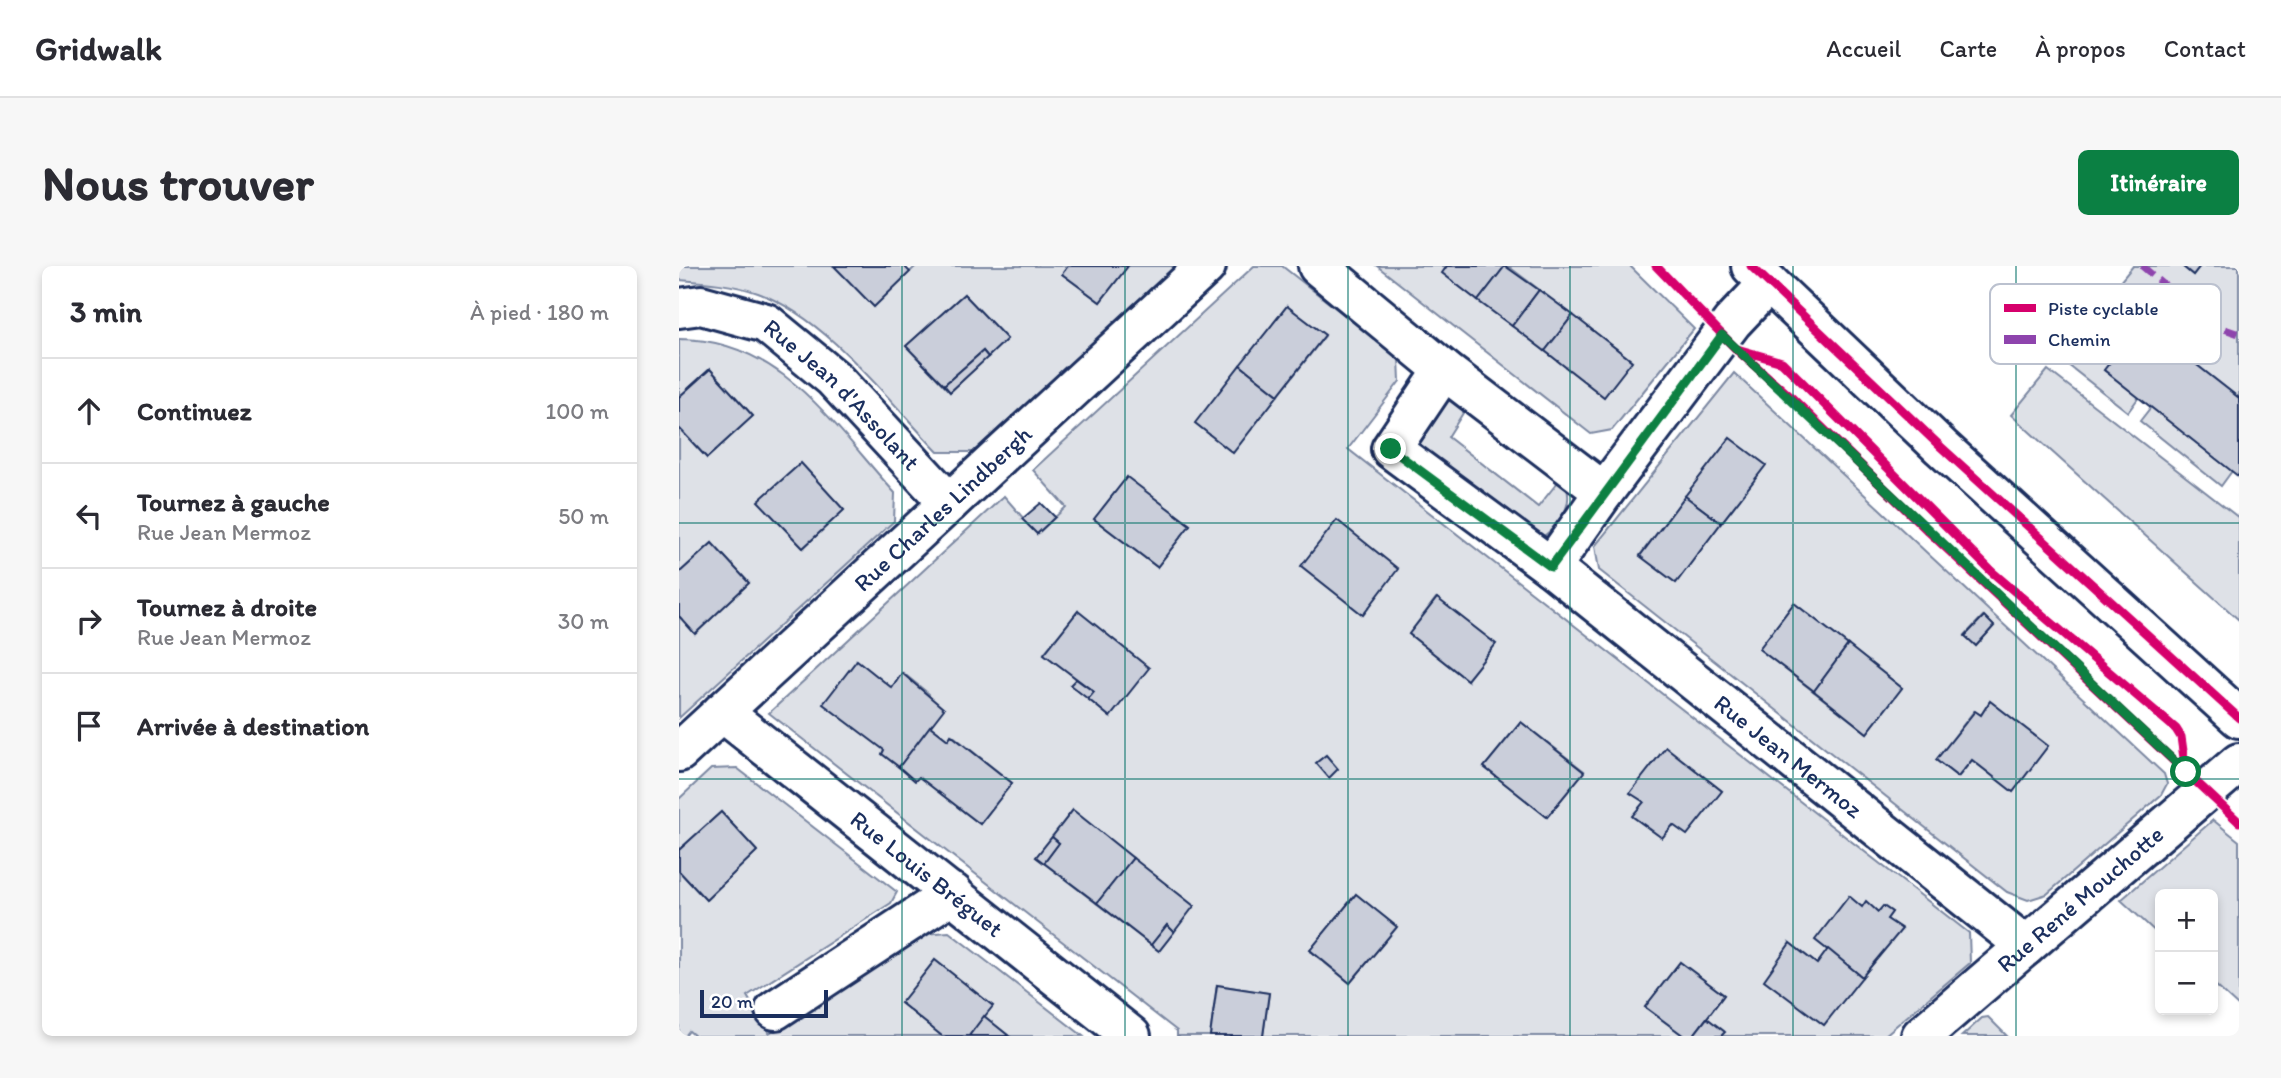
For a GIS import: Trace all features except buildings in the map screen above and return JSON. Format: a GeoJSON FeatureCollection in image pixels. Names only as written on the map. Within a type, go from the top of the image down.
{"type":"FeatureCollection","features":[{"type":"Feature","properties":{"kind":"street","name":"Rue Charles Lindbergh"},"geometry":{"type":"LineString","coordinates":[[679,752],[1206,266]]}},
{"type":"Feature","properties":{"kind":"street"},"geometry":{"type":"LineString","coordinates":[[1318,266],[1444,370],[1604,492]]}},
{"type":"Feature","properties":{"kind":"street"},"geometry":{"type":"LineString","coordinates":[[1551,567],[1732,322],[1760,274],[1941,447],[2239,718]]}},
{"type":"Feature","properties":{"kind":"street","name":"Rue Jean d'Assolant"},"geometry":{"type":"LineString","coordinates":[[679,308],[701,305],[766,323],[832,378],[949,503]]}},
{"type":"Feature","properties":{"kind":"street","name":"Rue Jean Mermoz"},"geometry":{"type":"LineString","coordinates":[[1444,370],[1391,449],[1551,567],[2026,946]]}},
{"type":"Feature","properties":{"kind":"street","name":"Rue Louis Bréguet"},"geometry":{"type":"LineString","coordinates":[[722,712],[1132,1036]]}},
{"type":"Feature","properties":{"kind":"street","name":"Rue René Mouchotte"},"geometry":{"type":"LineString","coordinates":[[1921,1036],[2239,763]]}},
{"type":"Feature","properties":{"kind":"street"},"geometry":{"type":"LineString","coordinates":[[775,1010],[953,892]]}},
{"type":"Feature","properties":{"kind":"shaded area"},"geometry":{"type":"Polygon","coordinates":[[[679,266],[834,266],[874,306],[916,266],[1068,266],[1062,274],[1100,302],[1128,266],[1177,266],[973,452],[938,452],[855,362],[808,321],[783,305],[739,287],[679,280],[679,266]],[[964,294],[906,346],[950,392],[1007,339],[964,294]]]}},
{"type":"Feature","properties":{"kind":"shaded area"},"geometry":{"type":"Polygon","coordinates":[[[1254,266],[1282,266],[1399,358],[1400,381],[1348,449],[1969,933],[1970,963],[1884,1036],[1721,1036],[1724,1031],[1707,1018],[1724,995],[1680,962],[1645,1007],[1684,1036],[1263,1036],[1269,993],[1217,985],[1210,1036],[1177,1036],[1177,1031],[769,713],[1004,496],[1037,534],[1066,507],[1033,470],[1254,266]],[[1287,306],[1196,423],[1233,452],[1325,336],[1287,306]],[[1127,478],[1094,519],[1157,567],[1190,525],[1127,478]],[[1436,598],[1409,634],[1467,680],[1437,598],[1436,598]],[[1078,611],[1044,653],[1076,678],[1071,685],[1110,717],[1078,611]],[[857,661],[884,750],[882,754],[915,780],[919,777],[980,824],[1012,783],[952,735],[948,740],[930,726],[929,694],[903,673],[892,688],[857,661]],[[1521,722],[1484,767],[1547,817],[1584,771],[1521,722]],[[1666,747],[1631,793],[1644,802],[1633,817],[1662,838],[1673,825],[1687,835],[1722,791],[1666,747]],[[1072,811],[1036,857],[1159,951],[1193,906],[1072,811]],[[1356,894],[1310,951],[1350,983],[1396,928],[1356,894]],[[1866,902],[1817,964],[1790,943],[1824,1024],[1901,929],[1887,919],[1892,912],[1884,906],[1878,912],[1866,902]]]}},
{"type":"Feature","properties":{"kind":"shaded area"},"geometry":{"type":"Polygon","coordinates":[[[1377,266],[1447,266],[1443,273],[1604,396],[1631,360],[1508,266],[1630,266],[1694,329],[1612,430],[1591,434],[1377,266]]]}},
{"type":"Feature","properties":{"kind":"shaded area"},"geometry":{"type":"Polygon","coordinates":[[[2133,266],[2182,266],[2193,275],[2200,266],[2239,266],[2239,398],[2196,364],[2221,364],[2221,284],[2118,284],[2133,266]]]}},
{"type":"Feature","properties":{"kind":"shaded area"},"geometry":{"type":"Polygon","coordinates":[[[679,339],[715,343],[747,353],[802,390],[895,493],[894,521],[679,718],[679,616],[696,633],[749,583],[712,543],[679,573],[679,428],[707,458],[753,416],[710,369],[679,397],[679,339]],[[801,464],[759,501],[803,548],[844,510],[801,464]]]}},
{"type":"Feature","properties":{"kind":"shaded area"},"geometry":{"type":"Polygon","coordinates":[[[2067,364],[2109,364],[2104,370],[2139,397],[2128,412],[2067,364]]]}},
{"type":"Feature","properties":{"kind":"shaded area"},"geometry":{"type":"Polygon","coordinates":[[[2048,370],[2239,518],[2239,620],[2011,415],[2048,370]]]}},
{"type":"Feature","properties":{"kind":"shaded area"},"geometry":{"type":"Polygon","coordinates":[[[1734,373],[2164,774],[2167,784],[2161,795],[2047,894],[2028,900],[2007,892],[1599,570],[1595,546],[1734,373]],[[1730,438],[1640,555],[1676,582],[1765,466],[1730,438]],[[1794,603],[1759,649],[1867,733],[1902,688],[1794,603]],[[1983,616],[1965,635],[1976,646],[1994,626],[1983,616]],[[1990,701],[1981,715],[1974,711],[1936,760],[1958,777],[1972,760],[2013,791],[2048,746],[1990,701]]]}},
{"type":"Feature","properties":{"kind":"shaded area"},"geometry":{"type":"Polygon","coordinates":[[[1449,400],[1461,400],[1468,405],[1448,437],[1538,507],[1561,478],[1568,494],[1566,510],[1557,524],[1544,536],[1536,536],[1424,453],[1418,442],[1436,405],[1449,400]]]}},
{"type":"Feature","properties":{"kind":"shaded area"},"geometry":{"type":"Polygon","coordinates":[[[2151,407],[2232,471],[2221,486],[2140,421],[2151,407]]]}},
{"type":"Feature","properties":{"kind":"shaded area"},"geometry":{"type":"Polygon","coordinates":[[[737,768],[897,892],[891,903],[747,996],[769,1033],[923,934],[949,932],[1083,1036],[1009,1036],[984,1016],[992,1006],[935,960],[901,1003],[942,1036],[695,1036],[689,1031],[685,1036],[679,1036],[679,871],[706,900],[757,851],[721,812],[679,850],[679,799],[711,769],[737,768]]]}},
{"type":"Feature","properties":{"kind":"shaded area"},"geometry":{"type":"Polygon","coordinates":[[[2213,820],[2239,841],[2239,1007],[2218,988],[2218,889],[2155,889],[2155,931],[2121,900],[2213,820]]]}},
{"type":"Feature","properties":{"kind":"shaded area"},"geometry":{"type":"Polygon","coordinates":[[[1988,1017],[2007,1036],[1962,1036],[1982,1018],[1988,1017]]]}},
{"type":"Feature","properties":{"kind":"marked path"},"geometry":{"type":"LineString","coordinates":[[2142,266],[2163,284]]}},
{"type":"Feature","properties":{"kind":"marked path"},"geometry":{"type":"LineString","coordinates":[[2221,328],[2239,334]]}},
{"type":"Feature","properties":{"kind":"cycle path"},"geometry":{"type":"LineString","coordinates":[[1656,266],[1736,349],[1792,398],[1929,532],[2239,822]]}},
{"type":"Feature","properties":{"kind":"cycle path"},"geometry":{"type":"LineString","coordinates":[[1751,266],[1941,447],[2239,718]]}},
{"type":"Feature","properties":{"kind":"cycle path"},"geometry":{"type":"LineString","coordinates":[[1737,349],[1782,362],[1992,572],[2176,729],[2181,737],[2186,772]]}},
{"type":"Feature","properties":{"kind":"route"},"geometry":{"type":"LineString","coordinates":[[1391,449],[1551,567],[1722,335],[1792,398],[1929,532],[2186,772]]}}]}
